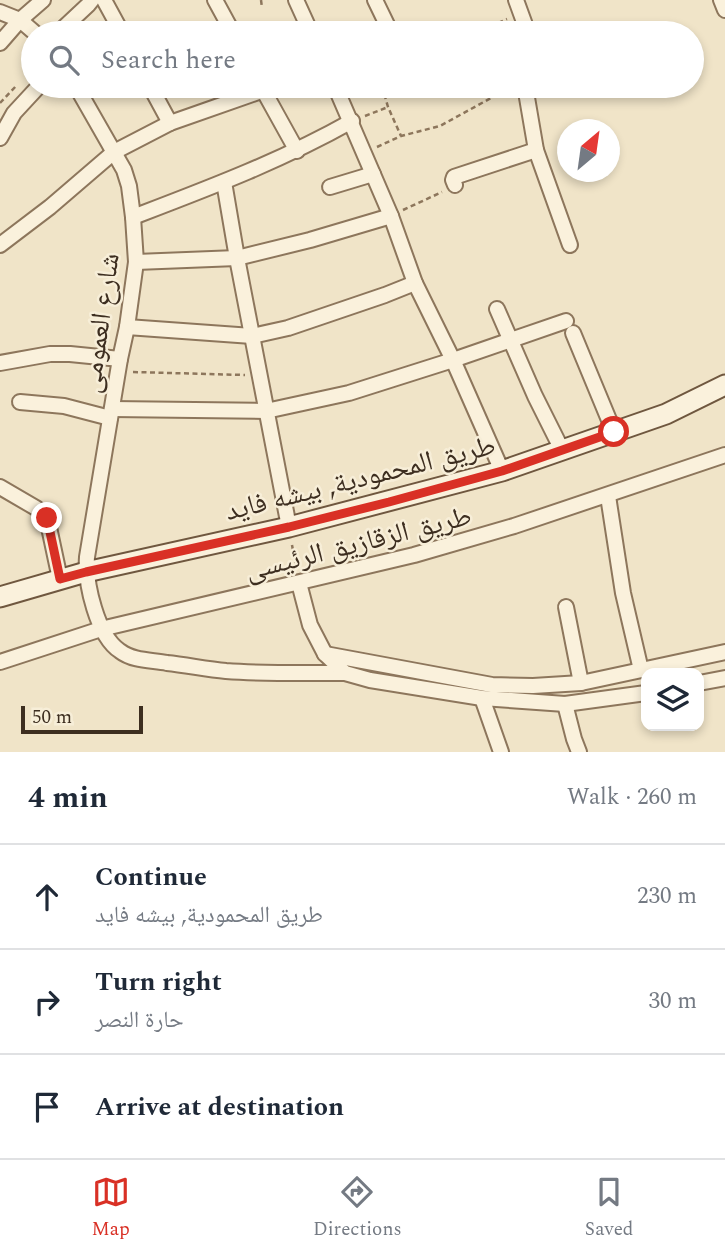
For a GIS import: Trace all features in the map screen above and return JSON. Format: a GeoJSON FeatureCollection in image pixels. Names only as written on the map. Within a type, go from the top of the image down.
{"type":"FeatureCollection","features":[{"type":"Feature","properties":{"kind":"street"},"geometry":{"type":"LineString","coordinates":[[0,43],[20,20],[43,0]]}},
{"type":"Feature","properties":{"kind":"street"},"geometry":{"type":"LineString","coordinates":[[71,21],[92,0]]}},
{"type":"Feature","properties":{"kind":"street"},"geometry":{"type":"LineString","coordinates":[[104,0],[115,21]]}},
{"type":"Feature","properties":{"kind":"street"},"geometry":{"type":"LineString","coordinates":[[215,0],[226,21]]}},
{"type":"Feature","properties":{"kind":"street"},"geometry":{"type":"LineString","coordinates":[[296,0],[306,21]]}},
{"type":"Feature","properties":{"kind":"street"},"geometry":{"type":"LineString","coordinates":[[721,0],[725,10]]}},
{"type":"Feature","properties":{"kind":"street"},"geometry":{"type":"LineString","coordinates":[[377,1],[386,21]]}},
{"type":"Feature","properties":{"kind":"street"},"geometry":{"type":"LineString","coordinates":[[0,12],[20,20]]}},
{"type":"Feature","properties":{"kind":"street"},"geometry":{"type":"LineString","coordinates":[[0,138],[14,113],[28,98]]}},
{"type":"Feature","properties":{"kind":"street","name":"شارع العمومى"},"geometry":{"type":"LineString","coordinates":[[83,98],[124,170],[129,186],[136,262],[87,576]]}},
{"type":"Feature","properties":{"kind":"street"},"geometry":{"type":"LineString","coordinates":[[156,98],[170,123]]}},
{"type":"Feature","properties":{"kind":"street"},"geometry":{"type":"LineString","coordinates":[[0,245],[50,207],[114,152],[170,123],[236,98]]}},
{"type":"Feature","properties":{"kind":"street"},"geometry":{"type":"LineString","coordinates":[[268,98],[297,151]]}},
{"type":"Feature","properties":{"kind":"street"},"geometry":{"type":"LineString","coordinates":[[341,98],[391,216],[415,283],[453,360],[502,471]]}},
{"type":"Feature","properties":{"kind":"street"},"geometry":{"type":"LineString","coordinates":[[527,98],[536,150],[570,245]]}},
{"type":"Feature","properties":{"kind":"street"},"geometry":{"type":"LineString","coordinates":[[133,217],[297,151],[352,121]]}},
{"type":"Feature","properties":{"kind":"street"},"geometry":{"type":"LineString","coordinates":[[455,185],[454,177],[536,150]]}},
{"type":"Feature","properties":{"kind":"street"},"geometry":{"type":"LineString","coordinates":[[330,187],[373,174]]}},
{"type":"Feature","properties":{"kind":"street"},"geometry":{"type":"LineString","coordinates":[[224,182],[289,527]]}},
{"type":"Feature","properties":{"kind":"street"},"geometry":{"type":"LineString","coordinates":[[136,262],[237,258],[391,216]]}},
{"type":"Feature","properties":{"kind":"street"},"geometry":{"type":"LineString","coordinates":[[127,327],[252,336],[288,328],[415,283]]}},
{"type":"Feature","properties":{"kind":"street"},"geometry":{"type":"LineString","coordinates":[[497,309],[534,396],[562,450]]}},
{"type":"Feature","properties":{"kind":"street"},"geometry":{"type":"LineString","coordinates":[[20,402],[111,414],[266,411],[349,393],[510,341],[569,327],[614,432]]}},
{"type":"Feature","properties":{"kind":"street"},"geometry":{"type":"LineString","coordinates":[[0,363],[50,354],[70,354],[120,365]]}},
{"type":"Feature","properties":{"kind":"street","name":"طريق المحمودية, بيشه فايد"},"geometry":{"type":"LineString","coordinates":[[0,597],[60,579],[87,576],[289,527],[502,471],[666,414],[725,385]]}},
{"type":"Feature","properties":{"kind":"street","name":"طريق الزقازيق الرئيسى"},"geometry":{"type":"LineString","coordinates":[[0,662],[99,624],[299,583],[414,555],[608,496],[725,455]]}},
{"type":"Feature","properties":{"kind":"street"},"geometry":{"type":"LineString","coordinates":[[0,487],[36,508],[47,518],[60,579]]}},
{"type":"Feature","properties":{"kind":"street"},"geometry":{"type":"LineString","coordinates":[[325,654],[492,685],[581,683],[641,670],[623,593],[608,496]]}},
{"type":"Feature","properties":{"kind":"street"},"geometry":{"type":"LineString","coordinates":[[87,576],[99,624],[109,642],[120,652],[134,658],[223,671],[345,673],[370,680],[482,698],[565,704],[641,693]]}},
{"type":"Feature","properties":{"kind":"street"},"geometry":{"type":"LineString","coordinates":[[299,583],[310,625],[325,654],[345,673]]}},
{"type":"Feature","properties":{"kind":"street"},"geometry":{"type":"LineString","coordinates":[[566,607],[581,683]]}},
{"type":"Feature","properties":{"kind":"street"},"geometry":{"type":"LineString","coordinates":[[650,668],[725,652]]}},
{"type":"Feature","properties":{"kind":"street"},"geometry":{"type":"LineString","coordinates":[[704,682],[725,678]]}},
{"type":"Feature","properties":{"kind":"street"},"geometry":{"type":"LineString","coordinates":[[482,698],[502,752]]}},
{"type":"Feature","properties":{"kind":"street"},"geometry":{"type":"LineString","coordinates":[[565,704],[577,746],[589,752]]}},
{"type":"Feature","properties":{"kind":"path"},"geometry":{"type":"LineString","coordinates":[[261,0],[262,8]]}},
{"type":"Feature","properties":{"kind":"path"},"geometry":{"type":"LineString","coordinates":[[494,21],[518,6]]}},
{"type":"Feature","properties":{"kind":"path"},"geometry":{"type":"LineString","coordinates":[[385,98],[401,136]]}},
{"type":"Feature","properties":{"kind":"path"},"geometry":{"type":"LineString","coordinates":[[364,153],[401,136],[440,126],[492,98]]}},
{"type":"Feature","properties":{"kind":"path"},"geometry":{"type":"LineString","coordinates":[[352,121],[388,107]]}},
{"type":"Feature","properties":{"kind":"path"},"geometry":{"type":"LineString","coordinates":[[391,216],[455,185]]}},
{"type":"Feature","properties":{"kind":"path"},"geometry":{"type":"LineString","coordinates":[[120,365],[160,373],[259,375]]}},
{"type":"Feature","properties":{"kind":"path"},"geometry":{"type":"LineString","coordinates":[[289,527],[299,583]]}},
{"type":"Feature","properties":{"kind":"route"},"geometry":{"type":"LineString","coordinates":[[47,518],[60,579],[389,502],[502,471],[614,432]]}}]}
